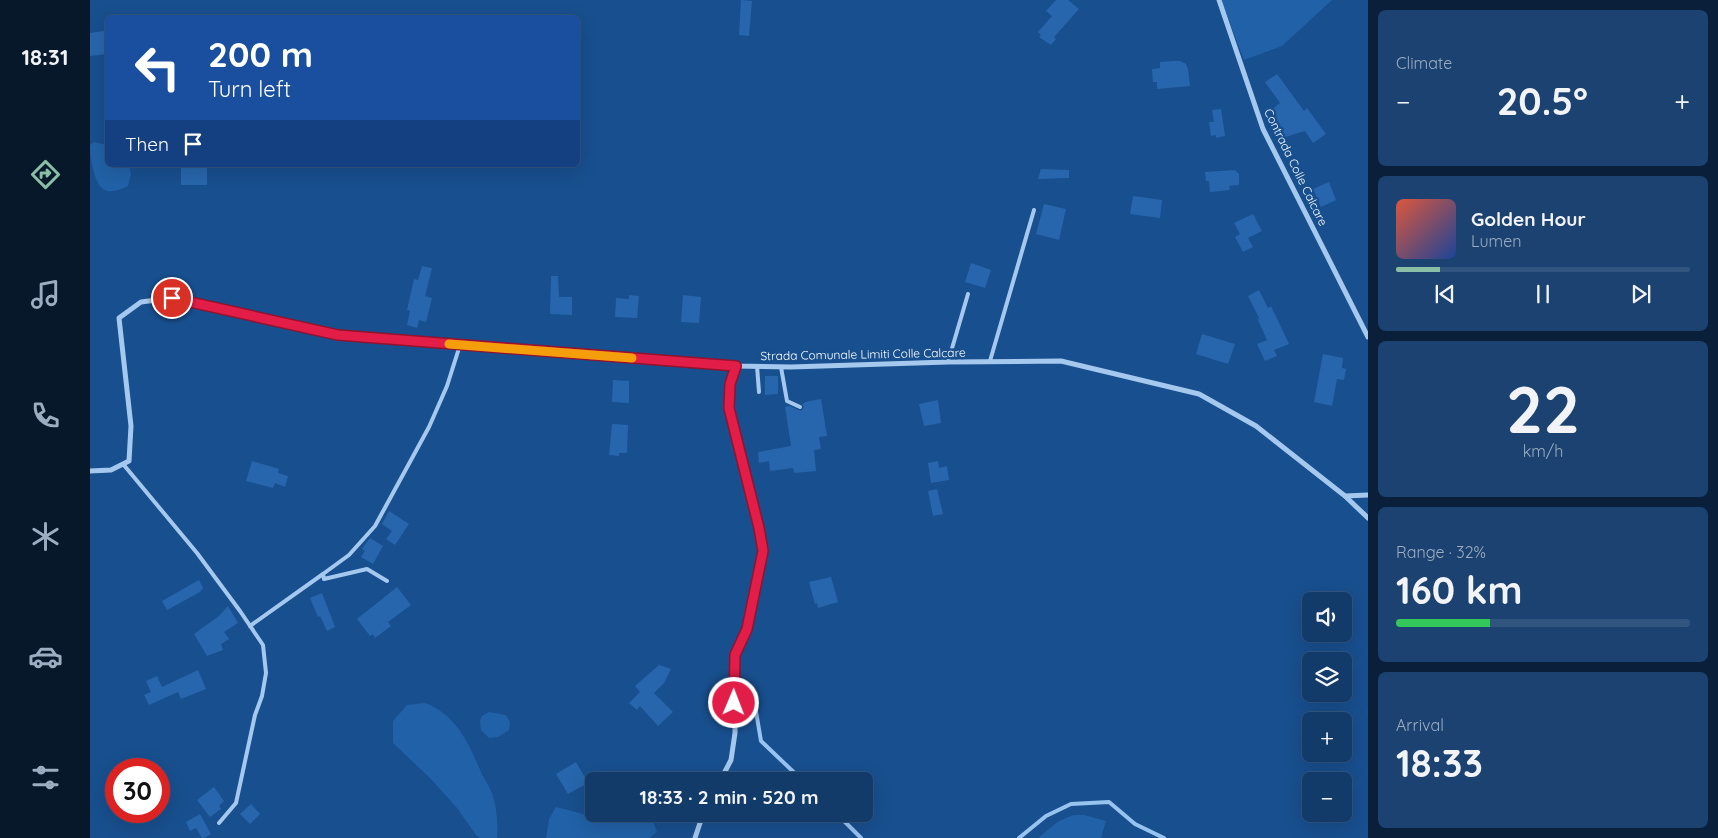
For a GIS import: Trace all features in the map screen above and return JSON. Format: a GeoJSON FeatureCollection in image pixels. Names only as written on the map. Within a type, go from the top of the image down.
{"type":"FeatureCollection","features":[{"type":"Feature","properties":{"kind":"street","name":"Contrada Colle Calcare"},"geometry":{"type":"LineString","coordinates":[[1219,0],[1263,129],[1368,337]]}},
{"type":"Feature","properties":{"kind":"street","name":"Strada Comunale Limiti Colle Calcare"},"geometry":{"type":"LineString","coordinates":[[123,464],[129,461],[131,426],[119,318],[141,302],[172,298],[338,335],[736,366],[781,367],[990,361],[1060,361],[1199,394],[1256,426],[1345,496],[1368,518]]}},
{"type":"Feature","properties":{"kind":"street"},"geometry":{"type":"LineString","coordinates":[[725,772],[731,760],[735,733],[735,655],[747,629],[763,551],[729,408],[730,384],[736,366]]}},
{"type":"Feature","properties":{"kind":"street"},"geometry":{"type":"LineString","coordinates":[[90,470],[111,470],[123,464]]}},
{"type":"Feature","properties":{"kind":"street"},"geometry":{"type":"LineString","coordinates":[[1345,496],[1368,495]]}},
{"type":"Feature","properties":{"kind":"street"},"geometry":{"type":"LineString","coordinates":[[694,838],[701,822]]}},
{"type":"Feature","properties":{"kind":"lane"},"geometry":{"type":"LineString","coordinates":[[990,361],[1034,210]]}},
{"type":"Feature","properties":{"kind":"lane"},"geometry":{"type":"LineString","coordinates":[[948,362],[968,294]]}},
{"type":"Feature","properties":{"kind":"lane"},"geometry":{"type":"LineString","coordinates":[[250,626],[349,555],[375,526],[432,419],[447,386],[460,345]]}},
{"type":"Feature","properties":{"kind":"lane"},"geometry":{"type":"LineString","coordinates":[[756,366],[759,392]]}},
{"type":"Feature","properties":{"kind":"lane"},"geometry":{"type":"LineString","coordinates":[[781,367],[787,401],[800,407]]}},
{"type":"Feature","properties":{"kind":"lane"},"geometry":{"type":"LineString","coordinates":[[123,464],[196,553],[263,645],[266,673],[262,696],[252,724],[236,803],[219,823]]}},
{"type":"Feature","properties":{"kind":"lane"},"geometry":{"type":"LineString","coordinates":[[323,574],[324,579],[366,568],[387,581]]}},
{"type":"Feature","properties":{"kind":"shaded area"},"geometry":{"type":"Polygon","coordinates":[[[1221,0],[1332,0],[1282,46],[1244,60],[1221,0]]]}},
{"type":"Feature","properties":{"kind":"shaded area"},"geometry":{"type":"Polygon","coordinates":[[[94,142],[105,145],[105,167],[129,167],[131,174],[128,186],[108,191],[99,185],[94,172],[90,145],[94,142]]]}},
{"type":"Feature","properties":{"kind":"shaded area"},"geometry":{"type":"Polygon","coordinates":[[[425,703],[445,714],[453,722],[472,751],[494,800],[497,838],[480,838],[476,835],[457,808],[430,778],[393,743],[393,721],[407,705],[425,703]]]}},
{"type":"Feature","properties":{"kind":"shaded area"},"geometry":{"type":"Polygon","coordinates":[[[489,712],[506,715],[510,722],[509,730],[498,737],[489,738],[481,730],[480,720],[482,716],[489,712]]]}},
{"type":"Feature","properties":{"kind":"shaded area"},"geometry":{"type":"Polygon","coordinates":[[[556,807],[585,814],[585,822],[653,822],[657,832],[649,838],[546,838],[549,819],[556,807]]]}},
{"type":"Feature","properties":{"kind":"shaded area"},"geometry":{"type":"Polygon","coordinates":[[[1074,815],[1084,815],[1106,821],[1101,838],[1038,838],[1051,827],[1074,815]]]}},
{"type":"Feature","properties":{"kind":"building"},"geometry":{"type":"Polygon","coordinates":[[[741,0],[752,1],[749,36],[739,35],[741,0]]]}},
{"type":"Feature","properties":{"kind":"building"},"geometry":{"type":"Polygon","coordinates":[[[1056,0],[1068,0],[1079,9],[1054,37],[1056,39],[1051,45],[1039,37],[1041,35],[1038,32],[1052,16],[1046,11],[1056,0]]]}},
{"type":"Feature","properties":{"kind":"building"},"geometry":{"type":"Polygon","coordinates":[[[104,31],[105,54],[90,56],[90,33],[104,31]]]}},
{"type":"Feature","properties":{"kind":"building"},"geometry":{"type":"Polygon","coordinates":[[[1180,61],[1186,64],[1188,69],[1190,86],[1157,89],[1157,82],[1153,82],[1152,69],[1160,68],[1160,62],[1180,61]]]}},
{"type":"Feature","properties":{"kind":"building"},"geometry":{"type":"Polygon","coordinates":[[[1277,74],[1304,111],[1307,108],[1326,134],[1313,143],[1305,131],[1282,138],[1271,110],[1280,103],[1265,82],[1277,74]]]}},
{"type":"Feature","properties":{"kind":"building"},"geometry":{"type":"Polygon","coordinates":[[[1221,109],[1225,136],[1216,138],[1216,135],[1211,136],[1209,122],[1214,122],[1212,110],[1221,109]]]}},
{"type":"Feature","properties":{"kind":"building"},"geometry":{"type":"Polygon","coordinates":[[[181,167],[207,167],[207,185],[181,185],[181,167]]]}},
{"type":"Feature","properties":{"kind":"building"},"geometry":{"type":"Polygon","coordinates":[[[1041,169],[1069,170],[1069,178],[1038,179],[1041,169]]]}},
{"type":"Feature","properties":{"kind":"building"},"geometry":{"type":"Polygon","coordinates":[[[1235,170],[1239,174],[1239,185],[1229,186],[1230,190],[1210,192],[1209,181],[1206,181],[1205,172],[1235,170]]]}},
{"type":"Feature","properties":{"kind":"building"},"geometry":{"type":"Polygon","coordinates":[[[1329,182],[1336,200],[1321,207],[1313,189],[1329,182]]]}},
{"type":"Feature","properties":{"kind":"building"},"geometry":{"type":"Polygon","coordinates":[[[1133,196],[1162,200],[1160,218],[1130,214],[1133,196]]]}},
{"type":"Feature","properties":{"kind":"building"},"geometry":{"type":"Polygon","coordinates":[[[1044,204],[1066,209],[1059,240],[1036,234],[1044,204]]]}},
{"type":"Feature","properties":{"kind":"building"},"geometry":{"type":"Polygon","coordinates":[[[1253,214],[1262,231],[1248,238],[1253,247],[1243,252],[1235,237],[1240,234],[1234,223],[1253,214]]]}},
{"type":"Feature","properties":{"kind":"building"},"geometry":{"type":"Polygon","coordinates":[[[971,263],[991,270],[985,288],[965,282],[971,263]]]}},
{"type":"Feature","properties":{"kind":"building"},"geometry":{"type":"Polygon","coordinates":[[[422,266],[432,268],[425,296],[432,298],[426,322],[419,320],[417,328],[407,325],[410,311],[407,310],[414,279],[418,280],[422,266]]]}},
{"type":"Feature","properties":{"kind":"building"},"geometry":{"type":"Polygon","coordinates":[[[551,276],[558,276],[559,297],[572,297],[572,315],[550,314],[551,276]]]}},
{"type":"Feature","properties":{"kind":"building"},"geometry":{"type":"Polygon","coordinates":[[[1259,290],[1268,308],[1271,306],[1289,344],[1274,350],[1277,356],[1265,361],[1257,344],[1267,340],[1257,318],[1260,320],[1248,296],[1259,290]]]}},
{"type":"Feature","properties":{"kind":"building"},"geometry":{"type":"Polygon","coordinates":[[[629,295],[639,296],[637,318],[615,317],[616,298],[629,299],[629,295]]]}},
{"type":"Feature","properties":{"kind":"building"},"geometry":{"type":"Polygon","coordinates":[[[683,295],[701,297],[699,323],[681,322],[683,295]]]}},
{"type":"Feature","properties":{"kind":"building"},"geometry":{"type":"Polygon","coordinates":[[[1202,334],[1235,344],[1228,364],[1196,354],[1202,334]]]}},
{"type":"Feature","properties":{"kind":"building"},"geometry":{"type":"Polygon","coordinates":[[[1323,354],[1343,358],[1342,368],[1346,369],[1344,380],[1337,379],[1332,406],[1314,402],[1323,354]]]}},
{"type":"Feature","properties":{"kind":"building"},"geometry":{"type":"Polygon","coordinates":[[[765,376],[778,376],[778,394],[765,395],[765,376]]]}},
{"type":"Feature","properties":{"kind":"building"},"geometry":{"type":"Polygon","coordinates":[[[613,380],[629,381],[629,403],[612,402],[613,380]]]}},
{"type":"Feature","properties":{"kind":"building"},"geometry":{"type":"Polygon","coordinates":[[[821,399],[827,436],[819,437],[821,449],[814,450],[816,471],[794,473],[793,468],[770,471],[769,461],[759,463],[758,452],[791,446],[785,407],[789,406],[801,411],[804,407],[802,404],[805,402],[821,399]]]}},
{"type":"Feature","properties":{"kind":"building"},"geometry":{"type":"Polygon","coordinates":[[[938,400],[941,423],[924,426],[919,404],[938,400]]]}},
{"type":"Feature","properties":{"kind":"building"},"geometry":{"type":"Polygon","coordinates":[[[612,424],[628,425],[627,453],[619,453],[619,456],[609,455],[612,424]]]}},
{"type":"Feature","properties":{"kind":"building"},"geometry":{"type":"Polygon","coordinates":[[[252,461],[279,469],[278,473],[288,476],[285,487],[275,483],[273,488],[246,481],[252,461]]]}},
{"type":"Feature","properties":{"kind":"building"},"geometry":{"type":"Polygon","coordinates":[[[938,461],[939,468],[947,466],[949,480],[931,483],[928,463],[938,461]]]}},
{"type":"Feature","properties":{"kind":"building"},"geometry":{"type":"Polygon","coordinates":[[[937,489],[943,514],[933,516],[928,491],[937,489]]]}},
{"type":"Feature","properties":{"kind":"building"},"geometry":{"type":"Polygon","coordinates":[[[389,511],[409,524],[395,545],[386,539],[392,531],[382,524],[389,511]]]}},
{"type":"Feature","properties":{"kind":"building"},"geometry":{"type":"Polygon","coordinates":[[[370,538],[383,546],[373,564],[361,557],[365,551],[362,549],[370,538]]]}},
{"type":"Feature","properties":{"kind":"building"},"geometry":{"type":"Polygon","coordinates":[[[831,577],[838,602],[818,608],[817,603],[815,604],[809,582],[831,577]]]}},
{"type":"Feature","properties":{"kind":"building"},"geometry":{"type":"Polygon","coordinates":[[[199,580],[203,588],[200,592],[167,610],[162,601],[199,580]]]}},
{"type":"Feature","properties":{"kind":"building"},"geometry":{"type":"Polygon","coordinates":[[[397,587],[411,605],[388,622],[391,626],[375,638],[373,634],[370,636],[357,619],[397,587]]]}},
{"type":"Feature","properties":{"kind":"building"},"geometry":{"type":"Polygon","coordinates":[[[322,593],[335,627],[327,631],[320,616],[318,617],[310,598],[322,593]]]}},
{"type":"Feature","properties":{"kind":"building"},"geometry":{"type":"Polygon","coordinates":[[[228,606],[238,623],[224,632],[229,639],[221,644],[223,650],[207,656],[194,634],[219,616],[228,606]]]}},
{"type":"Feature","properties":{"kind":"building"},"geometry":{"type":"Polygon","coordinates":[[[659,665],[671,669],[664,683],[654,693],[673,712],[658,726],[640,706],[637,710],[629,703],[640,692],[635,686],[659,665]]]}},
{"type":"Feature","properties":{"kind":"building"},"geometry":{"type":"Polygon","coordinates":[[[198,670],[206,689],[181,699],[178,692],[149,705],[144,695],[151,692],[146,681],[157,676],[162,687],[198,670]]]}},
{"type":"Feature","properties":{"kind":"building"},"geometry":{"type":"Polygon","coordinates":[[[576,762],[585,778],[585,785],[568,794],[556,774],[576,762]]]}},
{"type":"Feature","properties":{"kind":"building"},"geometry":{"type":"Polygon","coordinates":[[[214,787],[224,801],[219,806],[221,809],[210,817],[197,800],[214,787]]]}},
{"type":"Feature","properties":{"kind":"building"},"geometry":{"type":"Polygon","coordinates":[[[251,804],[260,814],[250,824],[240,814],[251,804]]]}},
{"type":"Feature","properties":{"kind":"building"},"geometry":{"type":"Polygon","coordinates":[[[200,814],[211,834],[204,838],[202,838],[196,828],[190,831],[186,822],[200,814]]]}},
{"type":"Feature","properties":{"kind":"waterway"},"geometry":{"type":"LineString","coordinates":[[752,688],[761,741],[794,772]]}},
{"type":"Feature","properties":{"kind":"waterway"},"geometry":{"type":"LineString","coordinates":[[1019,838],[1046,816],[1071,804],[1109,802],[1135,824],[1164,838]]}},
{"type":"Feature","properties":{"kind":"waterway"},"geometry":{"type":"LineString","coordinates":[[845,822],[861,838]]}},
{"type":"Feature","properties":{"kind":"slow traffic"},"geometry":{"type":"LineString","coordinates":[[449,344],[632,358]]}},
{"type":"Feature","properties":{"kind":"route"},"geometry":{"type":"LineString","coordinates":[[172,298],[338,335],[736,366],[730,384],[729,408],[763,551],[747,629],[735,655],[734,703]]}}]}
